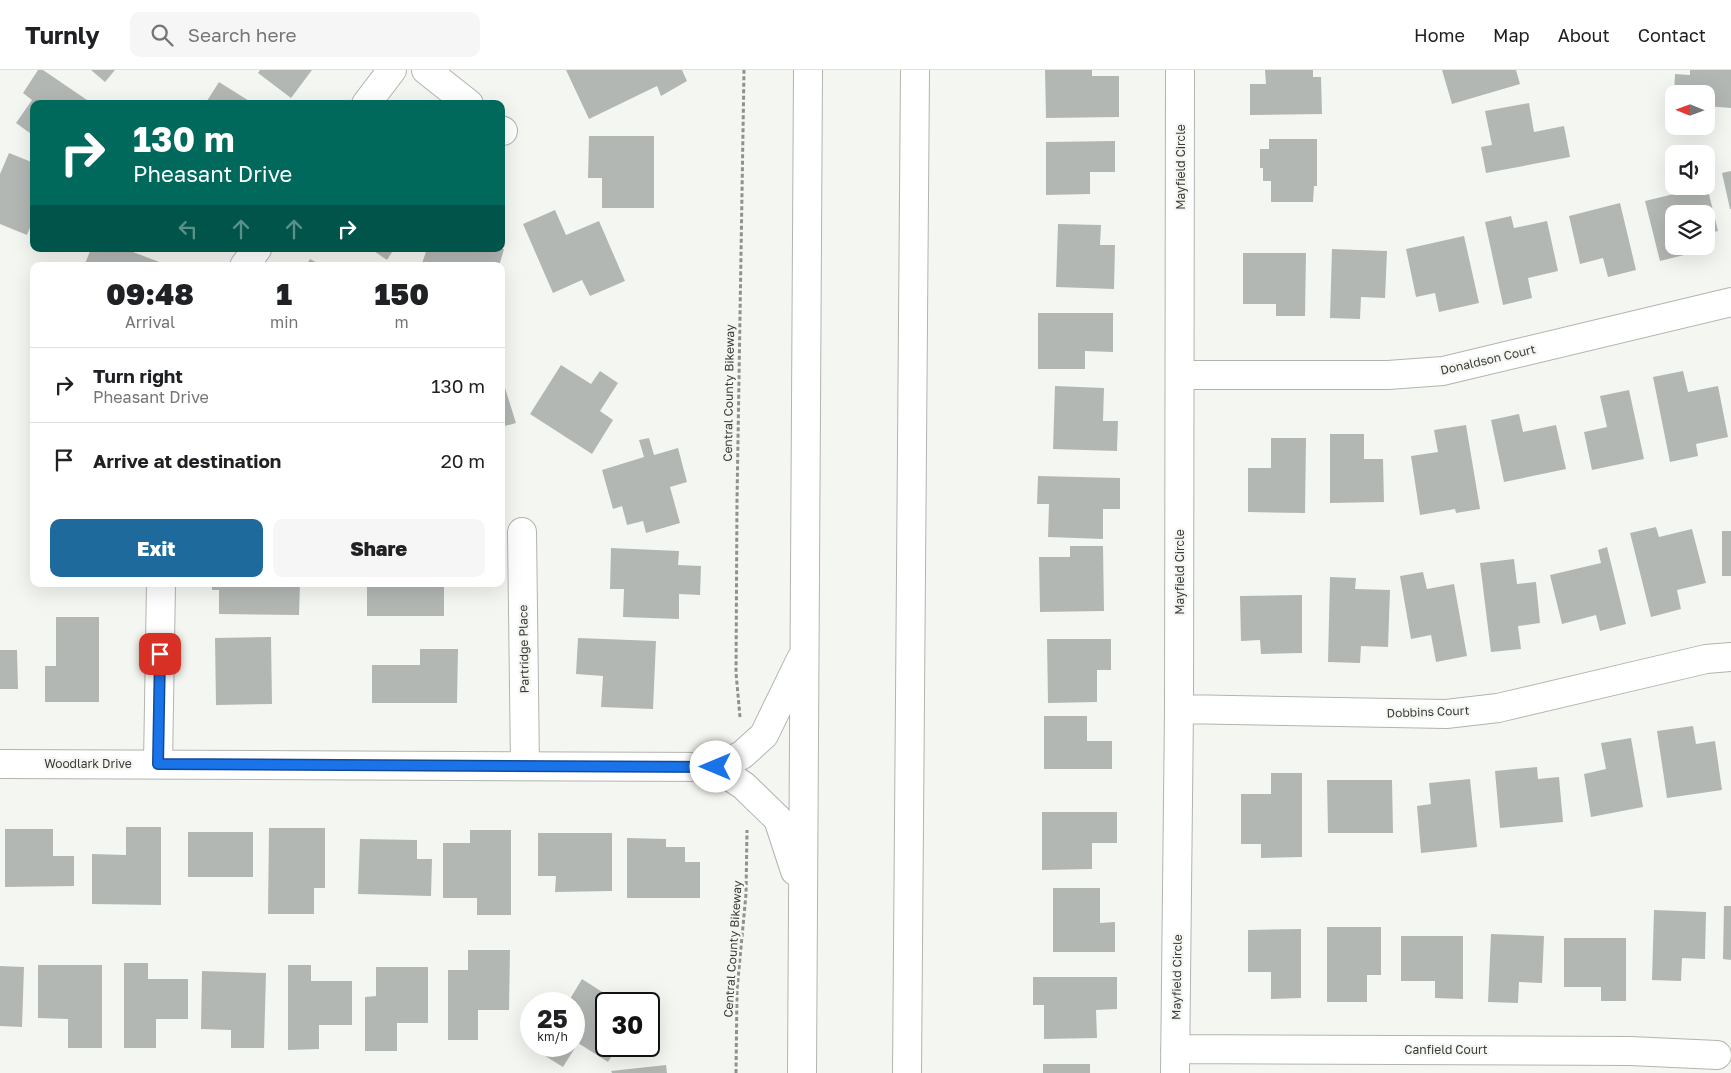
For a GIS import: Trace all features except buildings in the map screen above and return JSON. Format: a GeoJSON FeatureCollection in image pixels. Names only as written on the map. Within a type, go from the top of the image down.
{"type":"FeatureCollection","features":[{"type":"Feature","properties":{"kind":"main road"},"geometry":{"type":"LineString","coordinates":[[369,100],[392,70]]}},
{"type":"Feature","properties":{"kind":"main road"},"geometry":{"type":"LineString","coordinates":[[426,70],[463,100]]}},
{"type":"Feature","properties":{"kind":"main road"},"geometry":{"type":"LineString","coordinates":[[802,1073],[808,70]]}},
{"type":"Feature","properties":{"kind":"main road"},"geometry":{"type":"LineString","coordinates":[[907,1073],[915,70]]}},
{"type":"Feature","properties":{"kind":"main road","name":"Mayfield Circle"},"geometry":{"type":"LineString","coordinates":[[1175,1061],[1179,709],[1180,70]]}},
{"type":"Feature","properties":{"kind":"main road"},"geometry":{"type":"LineString","coordinates":[[247,262],[255,252]]}},
{"type":"Feature","properties":{"kind":"main road","name":"Donaldson Court"},"geometry":{"type":"LineString","coordinates":[[1180,374],[1388,375],[1443,371],[1731,302]]}},
{"type":"Feature","properties":{"kind":"main road","name":"Partridge Place"},"geometry":{"type":"LineString","coordinates":[[522,532],[525,766]]}},
{"type":"Feature","properties":{"kind":"main road"},"geometry":{"type":"LineString","coordinates":[[158,764],[161,587]]}},
{"type":"Feature","properties":{"kind":"main road"},"geometry":{"type":"LineString","coordinates":[[716,767],[742,756],[764,735],[804,653]]}},
{"type":"Feature","properties":{"kind":"main road","name":"Dobbins Court"},"geometry":{"type":"LineString","coordinates":[[1179,709],[1446,714],[1498,708],[1697,661],[1731,657]]}},
{"type":"Feature","properties":{"kind":"main road","name":"Woodlark Drive"},"geometry":{"type":"LineString","coordinates":[[0,764],[716,767]]}},
{"type":"Feature","properties":{"kind":"main road"},"geometry":{"type":"LineString","coordinates":[[716,767],[744,786],[778,819],[803,892]]}},
{"type":"Feature","properties":{"kind":"main road","name":"Canfield Court"},"geometry":{"type":"LineString","coordinates":[[1175,1061],[1630,1051],[1717,1055]]}},
{"type":"Feature","properties":{"kind":"path","name":"Central County Bikeway"},"geometry":{"type":"LineString","coordinates":[[740,716],[736,673],[737,501],[744,70]]}},
{"type":"Feature","properties":{"kind":"path","name":"Central County Bikeway"},"geometry":{"type":"LineString","coordinates":[[736,1073],[737,990],[746,894],[746,826]]}},
{"type":"Feature","properties":{"kind":"route"},"geometry":{"type":"LineString","coordinates":[[160,654],[158,764],[716,767]]}}]}
